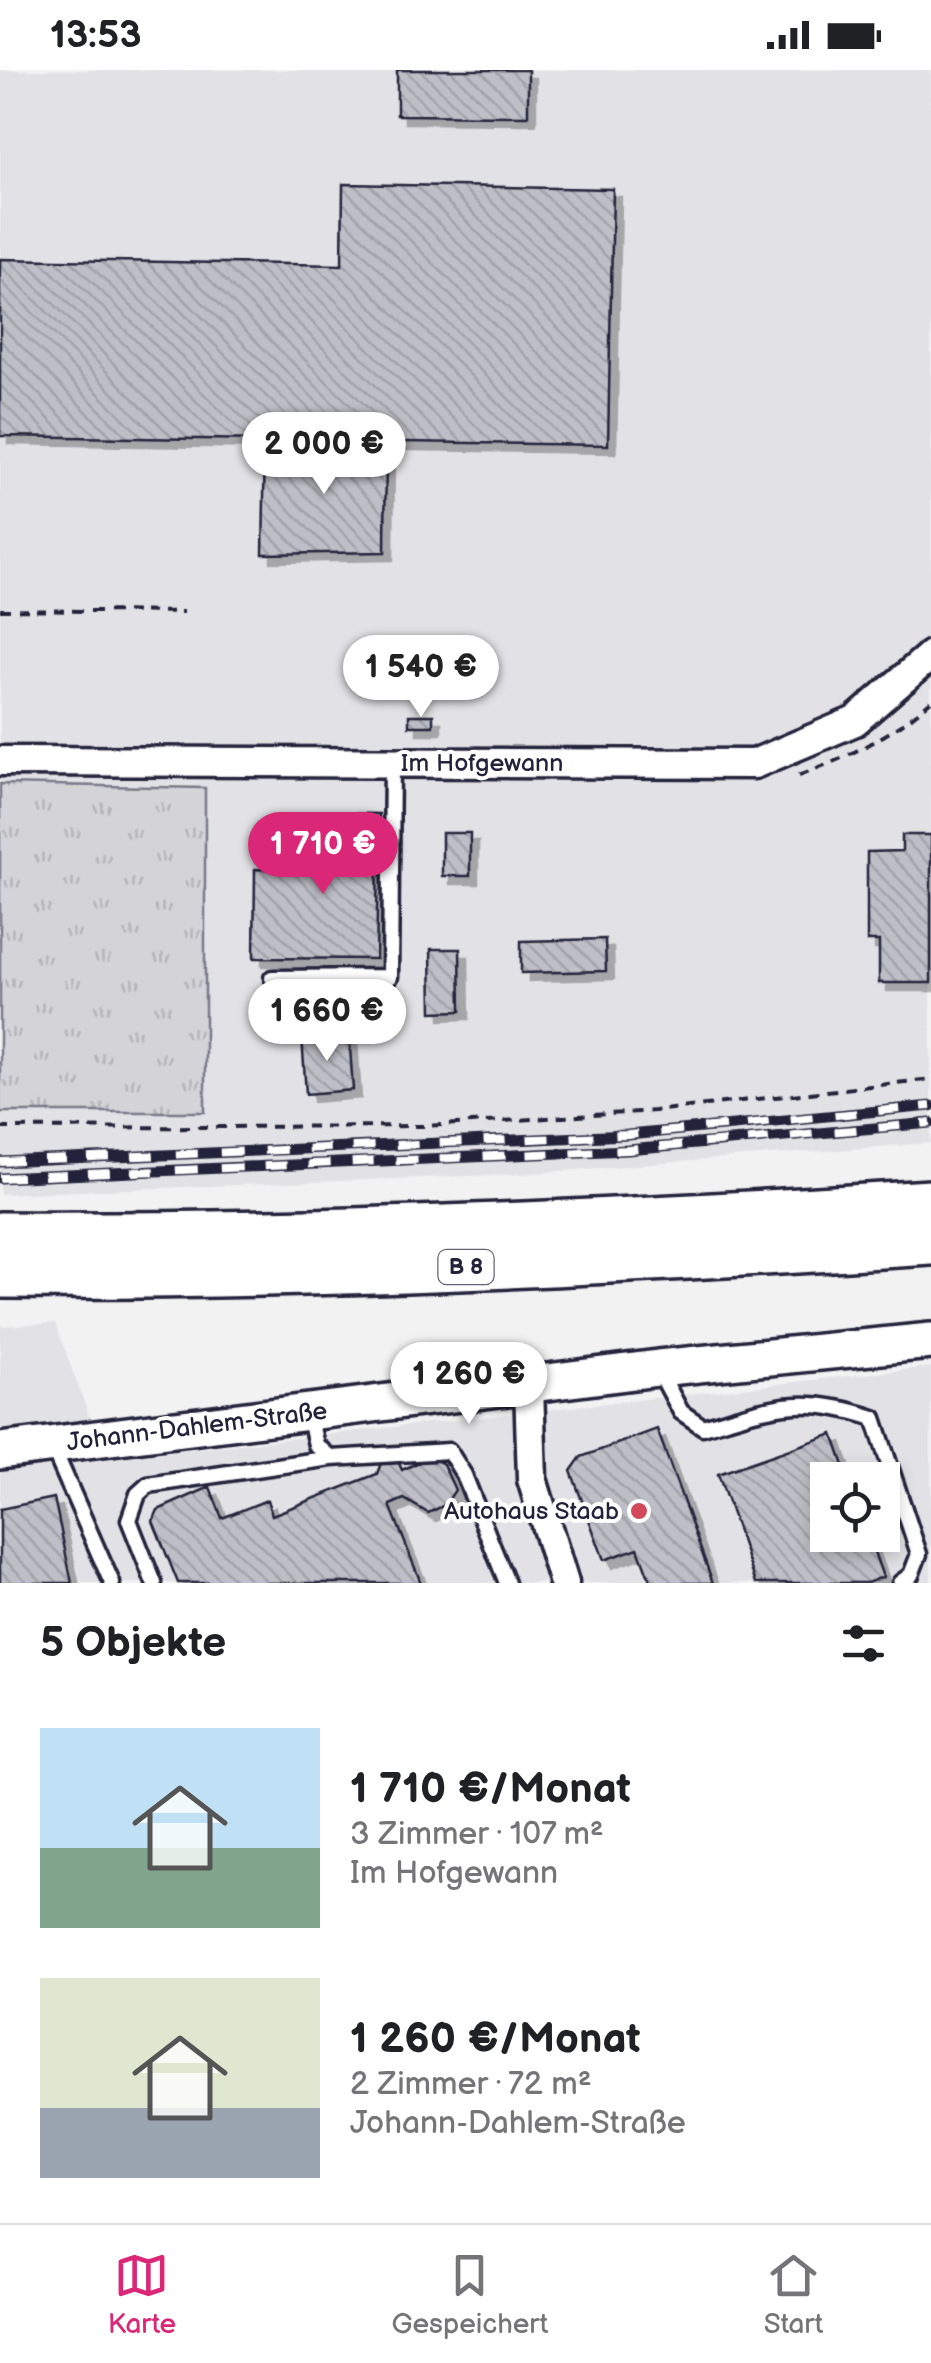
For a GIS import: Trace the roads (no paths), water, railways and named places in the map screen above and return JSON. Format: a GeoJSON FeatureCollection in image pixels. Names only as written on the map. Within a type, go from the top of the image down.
{"type":"FeatureCollection","features":[{"type":"Feature","properties":{"kind":"highway","name":"B 8"},"geometry":{"type":"LineString","coordinates":[[0,1235],[191,1236],[582,1225],[931,1203]]}},
{"type":"Feature","properties":{"kind":"highway","name":"B 8"},"geometry":{"type":"LineString","coordinates":[[0,1275],[190,1276],[580,1263],[931,1242]]}},
{"type":"Feature","properties":{"kind":"street","name":"Im Hofgewann"},"geometry":{"type":"LineString","coordinates":[[0,760],[754,764],[855,721],[931,656]]}},
{"type":"Feature","properties":{"kind":"street","name":"Johann-Dahlem-Straße"},"geometry":{"type":"LineString","coordinates":[[0,1452],[658,1368],[931,1341]]}},
{"type":"Feature","properties":{"kind":"street"},"geometry":{"type":"LineString","coordinates":[[529,1386],[532,1479],[564,1583]]}},
{"type":"Feature","properties":{"kind":"lane"},"geometry":{"type":"LineString","coordinates":[[272,978],[390,978],[392,762]]}},
{"type":"Feature","properties":{"kind":"lane"},"geometry":{"type":"LineString","coordinates":[[658,1368],[682,1412],[703,1426],[788,1402],[838,1406],[874,1418],[919,1554],[911,1575],[900,1583]]}},
{"type":"Feature","properties":{"kind":"lane"},"geometry":{"type":"LineString","coordinates":[[309,1414],[316,1445],[331,1458]]}},
{"type":"Feature","properties":{"kind":"lane"},"geometry":{"type":"LineString","coordinates":[[52,1445],[112,1583]]}},
{"type":"Feature","properties":{"kind":"lane"},"geometry":{"type":"LineString","coordinates":[[154,1583],[129,1520],[138,1494],[148,1485],[331,1458],[448,1451],[464,1475],[507,1583]]}},
{"type":"Feature","properties":{"kind":"railway"},"geometry":{"type":"LineString","coordinates":[[0,1162],[628,1135],[931,1106]]}},
{"type":"Feature","properties":{"kind":"railway"},"geometry":{"type":"LineString","coordinates":[[0,1178],[628,1150],[931,1123]]}},
{"type":"Feature","properties":{"kind":"place","name":"Autohaus Staab"},"geometry":{"type":"Point","coordinates":[639,1511]}}]}
